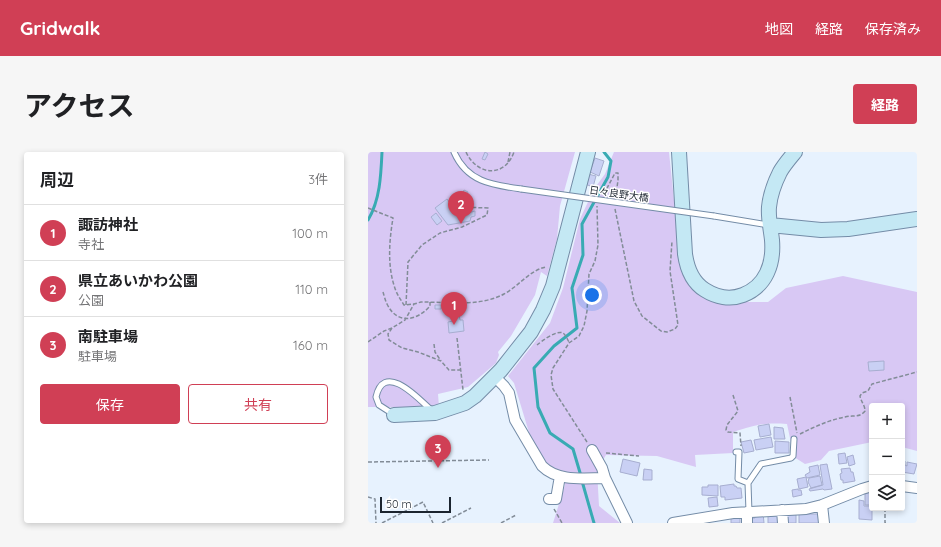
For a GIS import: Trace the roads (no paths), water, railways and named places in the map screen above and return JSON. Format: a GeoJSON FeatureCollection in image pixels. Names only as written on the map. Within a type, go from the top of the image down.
{"type":"FeatureCollection","features":[{"type":"Feature","properties":{"kind":"street"},"geometry":{"type":"LineString","coordinates":[[394,415],[435,413],[465,403],[475,396],[495,377],[531,332],[543,310],[558,269],[588,152]]}},
{"type":"Feature","properties":{"kind":"street"},"geometry":{"type":"LineString","coordinates":[[679,152],[684,243],[687,267],[692,278],[700,287],[713,295],[727,298],[739,297],[751,292],[761,283],[769,271],[772,255],[769,207],[780,171],[795,152]]}},
{"type":"Feature","properties":{"kind":"street"},"geometry":{"type":"LineString","coordinates":[[770,225],[821,230],[848,229],[917,219]]}},
{"type":"Feature","properties":{"kind":"street"},"geometry":{"type":"LineString","coordinates":[[495,377],[509,393],[515,420],[542,466],[546,470],[554,475],[560,476],[605,478]]}},
{"type":"Feature","properties":{"kind":"street"},"geometry":{"type":"LineString","coordinates":[[592,450],[602,468],[605,478],[627,523]]}},
{"type":"Feature","properties":{"kind":"street"},"geometry":{"type":"LineString","coordinates":[[551,499],[556,499],[560,476]]}},
{"type":"Feature","properties":{"kind":"street"},"geometry":{"type":"LineString","coordinates":[[905,486],[917,488]]}},
{"type":"Feature","properties":{"kind":"street"},"geometry":{"type":"LineString","coordinates":[[673,523],[733,513],[806,509],[822,505],[869,487]]}},
{"type":"Feature","properties":{"kind":"street"},"geometry":{"type":"LineString","coordinates":[[822,505],[824,523]]}},
{"type":"Feature","properties":{"kind":"street"},"geometry":{"type":"LineString","coordinates":[[782,510],[783,523]]}},
{"type":"Feature","properties":{"kind":"street"},"geometry":{"type":"LineString","coordinates":[[747,523],[748,512]]}},
{"type":"Feature","properties":{"kind":"lane","name":"日々良野大橋"},"geometry":{"type":"LineString","coordinates":[[454,152],[464,169],[476,178],[496,186],[770,225]]}},
{"type":"Feature","properties":{"kind":"lane"},"geometry":{"type":"LineString","coordinates":[[394,415],[379,405],[376,397],[380,387],[386,382],[392,381],[409,390],[435,413]]}},
{"type":"Feature","properties":{"kind":"lane"},"geometry":{"type":"LineString","coordinates":[[748,512],[748,483],[761,464],[793,456],[794,439]]}},
{"type":"Feature","properties":{"kind":"lane"},"geometry":{"type":"LineString","coordinates":[[737,452],[738,479],[748,483]]}},
{"type":"Feature","properties":{"kind":"lane"},"geometry":{"type":"LineString","coordinates":[[774,455],[776,461]]}},
{"type":"Feature","properties":{"kind":"waterway"},"geometry":{"type":"LineString","coordinates":[[368,220],[377,196],[382,152]]}},
{"type":"Feature","properties":{"kind":"waterway"},"geometry":{"type":"LineString","coordinates":[[581,476],[573,449],[550,433],[538,407],[534,368],[554,346],[577,328],[572,288],[583,255],[582,224],[608,177],[611,161],[604,152]]}},
{"type":"Feature","properties":{"kind":"waterway"},"geometry":{"type":"LineString","coordinates":[[582,481],[594,523]]}},
{"type":"Feature","properties":{"kind":"place","name":"県立あいかわ公園"},"geometry":{"type":"Point","coordinates":[461,224]}},
{"type":"Feature","properties":{"kind":"place","name":"諏訪神社"},"geometry":{"type":"Point","coordinates":[454,325]}},
{"type":"Feature","properties":{"kind":"place","name":"南駐車場"},"geometry":{"type":"Point","coordinates":[438,468]}}]}
